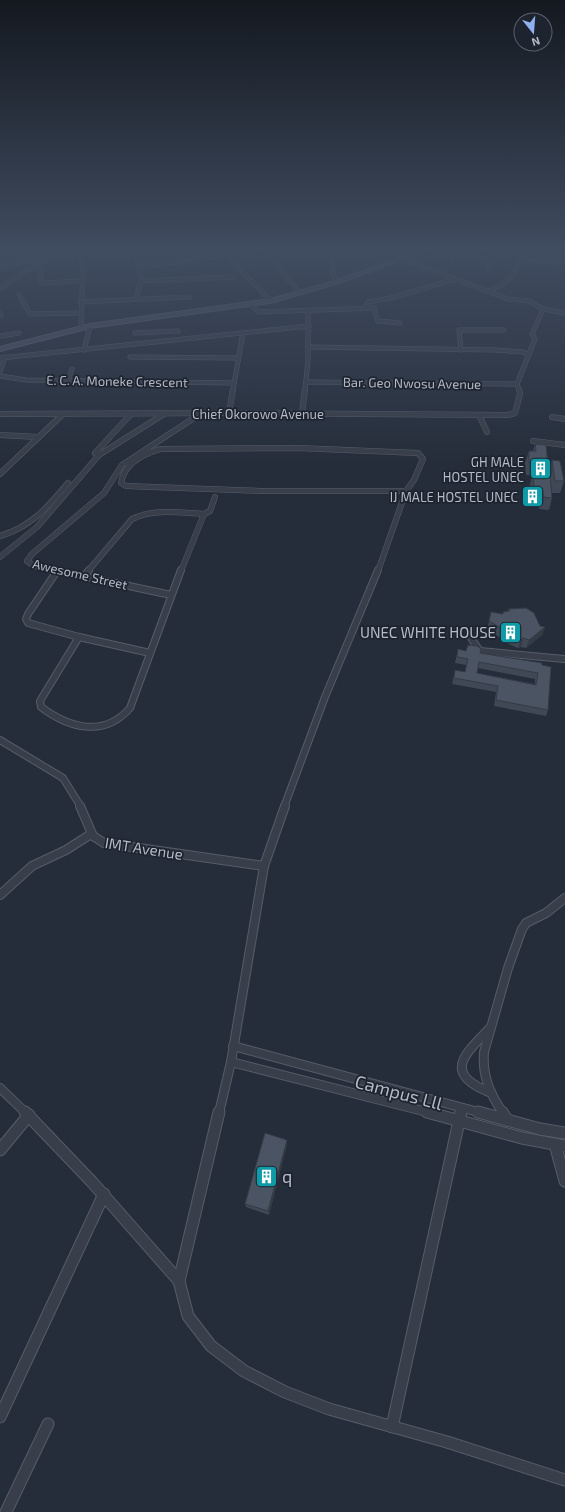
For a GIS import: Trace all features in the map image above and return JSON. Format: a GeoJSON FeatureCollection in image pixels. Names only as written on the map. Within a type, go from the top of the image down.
{"type":"FeatureCollection","features":[{"type":"Feature","properties":{"kind":"main road"},"geometry":{"type":"LineString","coordinates":[[0,350],[81,328],[124,322]]}},
{"type":"Feature","properties":{"kind":"street"},"geometry":{"type":"LineString","coordinates":[[81,322],[81,328]]}},
{"type":"Feature","properties":{"kind":"street"},"geometry":{"type":"LineString","coordinates":[[302,413],[306,382],[309,322]]}},
{"type":"Feature","properties":{"kind":"street"},"geometry":{"type":"LineString","coordinates":[[384,322],[400,323]]}},
{"type":"Feature","properties":{"kind":"street"},"geometry":{"type":"LineString","coordinates":[[517,384],[535,339],[532,334],[537,322]]}},
{"type":"Feature","properties":{"kind":"street"},"geometry":{"type":"LineString","coordinates":[[84,350],[90,326]]}},
{"type":"Feature","properties":{"kind":"street"},"geometry":{"type":"LineString","coordinates":[[0,358],[309,326]]}},
{"type":"Feature","properties":{"kind":"street"},"geometry":{"type":"LineString","coordinates":[[461,350],[459,330],[504,330]]}},
{"type":"Feature","properties":{"kind":"street"},"geometry":{"type":"LineString","coordinates":[[135,332],[178,331]]}},
{"type":"Feature","properties":{"kind":"street"},"geometry":{"type":"LineString","coordinates":[[156,341],[157,332]]}},
{"type":"Feature","properties":{"kind":"street"},"geometry":{"type":"LineString","coordinates":[[0,336],[19,333]]}},
{"type":"Feature","properties":{"kind":"street"},"geometry":{"type":"LineString","coordinates":[[229,412],[243,333]]}},
{"type":"Feature","properties":{"kind":"street"},"geometry":{"type":"LineString","coordinates":[[308,347],[512,350],[529,355]]}},
{"type":"Feature","properties":{"kind":"street"},"geometry":{"type":"LineString","coordinates":[[130,357],[238,358]]}},
{"type":"Feature","properties":{"kind":"street"},"geometry":{"type":"LineString","coordinates":[[0,372],[5,358]]}},
{"type":"Feature","properties":{"kind":"street"},"geometry":{"type":"LineString","coordinates":[[68,380],[72,369]]}},
{"type":"Feature","properties":{"kind":"street","name":"E. C. A. Moneke Crescent"},"geometry":{"type":"LineString","coordinates":[[0,376],[26,380],[234,383]]}},
{"type":"Feature","properties":{"kind":"street","name":"Bar. Geo Nwosu Avenue"},"geometry":{"type":"LineString","coordinates":[[306,382],[517,384]]}},
{"type":"Feature","properties":{"kind":"street","name":"Chief Okorowo Avenue"},"geometry":{"type":"LineString","coordinates":[[0,414],[200,414],[229,412],[508,415],[515,413],[520,394],[517,384]]}},
{"type":"Feature","properties":{"kind":"street"},"geometry":{"type":"LineString","coordinates":[[0,557],[37,527],[99,455],[164,413]]}},
{"type":"Feature","properties":{"kind":"street"},"geometry":{"type":"LineString","coordinates":[[0,536],[17,532],[31,524],[131,414]]}},
{"type":"Feature","properties":{"kind":"street","name":"Awesome Street"},"geometry":{"type":"LineString","coordinates":[[171,595],[34,566],[27,561],[32,554],[104,493],[122,465],[200,414]]}},
{"type":"Feature","properties":{"kind":"street"},"geometry":{"type":"LineString","coordinates":[[0,474],[62,415]]}},
{"type":"Feature","properties":{"kind":"street"},"geometry":{"type":"LineString","coordinates":[[479,415],[487,432]]}},
{"type":"Feature","properties":{"kind":"street"},"geometry":{"type":"LineString","coordinates":[[552,417],[565,419]]}},
{"type":"Feature","properties":{"kind":"street"},"geometry":{"type":"LineString","coordinates":[[116,430],[132,435]]}},
{"type":"Feature","properties":{"kind":"street"},"geometry":{"type":"LineString","coordinates":[[0,435],[38,437]]}},
{"type":"Feature","properties":{"kind":"street"},"geometry":{"type":"LineString","coordinates":[[533,441],[565,445]]}},
{"type":"Feature","properties":{"kind":"street"},"geometry":{"type":"LineString","coordinates":[[406,492],[261,491],[171,488],[126,486],[122,485],[121,481],[127,468],[151,452],[160,449],[298,448],[412,451],[418,453],[423,459],[414,480],[406,492],[382,561],[319,712],[264,866],[231,1062],[179,1281],[180,1295],[185,1311],[205,1340],[230,1362],[268,1384],[304,1401],[491,1455],[565,1480]]}},
{"type":"Feature","properties":{"kind":"street"},"geometry":{"type":"LineString","coordinates":[[84,576],[132,519],[139,514],[152,512],[204,514],[210,511],[215,497]]}},
{"type":"Feature","properties":{"kind":"street"},"geometry":{"type":"LineString","coordinates":[[79,637],[40,701],[41,708],[74,726],[90,726],[107,723],[118,719],[127,713],[171,595],[204,514]]}},
{"type":"Feature","properties":{"kind":"street"},"geometry":{"type":"LineString","coordinates":[[57,571],[28,614],[26,619],[28,623],[79,637],[150,653]]}},
{"type":"Feature","properties":{"kind":"street"},"geometry":{"type":"LineString","coordinates":[[471,638],[480,651],[547,656],[564,659]]}},
{"type":"Feature","properties":{"kind":"street","name":"IMT Avenue"},"geometry":{"type":"LineString","coordinates":[[0,740],[66,780],[82,809],[91,834],[99,841],[120,846],[264,866]]}},
{"type":"Feature","properties":{"kind":"street"},"geometry":{"type":"LineString","coordinates":[[0,895],[32,866],[66,850],[91,834]]}},
{"type":"Feature","properties":{"kind":"street"},"geometry":{"type":"LineString","coordinates":[[507,1120],[489,1092],[483,1076],[482,1062],[491,1026],[508,968],[522,929],[526,923],[546,913],[565,898]]}},
{"type":"Feature","properties":{"kind":"street"},"geometry":{"type":"LineString","coordinates":[[489,1092],[469,1085],[465,1080],[462,1068],[469,1050],[491,1026]]}},
{"type":"Feature","properties":{"kind":"street","name":"Campus Lll"},"geometry":{"type":"LineString","coordinates":[[234,1046],[540,1129],[565,1133]]}},
{"type":"Feature","properties":{"kind":"street"},"geometry":{"type":"LineString","coordinates":[[231,1062],[285,1074],[522,1138],[560,1145],[565,1181]]}},
{"type":"Feature","properties":{"kind":"street"},"geometry":{"type":"LineString","coordinates":[[0,1088],[29,1115],[104,1194],[179,1281]]}},
{"type":"Feature","properties":{"kind":"street"},"geometry":{"type":"LineString","coordinates":[[392,1427],[462,1108]]}},
{"type":"Feature","properties":{"kind":"street"},"geometry":{"type":"LineString","coordinates":[[0,1150],[29,1115]]}},
{"type":"Feature","properties":{"kind":"street"},"geometry":{"type":"LineString","coordinates":[[0,1417],[104,1194]]}},
{"type":"Feature","properties":{"kind":"street"},"geometry":{"type":"LineString","coordinates":[[6,1512],[48,1424]]}},
{"type":"Feature","properties":{"kind":"building"},"geometry":{"type":"Polygon","coordinates":[[[535,444],[546,445],[548,464],[529,463],[529,451],[536,451],[535,444]]]}},
{"type":"Feature","properties":{"kind":"building"},"geometry":{"type":"Polygon","coordinates":[[[552,460],[560,461],[564,481],[555,481],[552,460]]]}},
{"type":"Feature","properties":{"kind":"building"},"geometry":{"type":"Polygon","coordinates":[[[533,475],[550,476],[552,498],[543,497],[542,488],[534,487],[533,475]]]}},
{"type":"Feature","properties":{"kind":"building"},"geometry":{"type":"Polygon","coordinates":[[[526,608],[534,613],[540,626],[545,627],[529,640],[523,638],[521,640],[505,633],[506,631],[489,621],[491,612],[503,614],[503,612],[510,611],[508,609],[526,608]]]}},
{"type":"Feature","properties":{"kind":"building"},"geometry":{"type":"Polygon","coordinates":[[[468,645],[477,646],[481,649],[480,653],[542,663],[542,665],[551,667],[548,710],[496,700],[498,686],[454,678],[455,670],[465,672],[468,659],[457,657],[458,649],[466,651],[468,645]],[[479,662],[477,673],[536,685],[538,673],[479,662]]]}},
{"type":"Feature","properties":{"kind":"building","name":"q"},"geometry":{"type":"Polygon","coordinates":[[[265,1133],[287,1140],[268,1211],[245,1204],[265,1133]]]}},
{"type":"Feature","properties":{"kind":"place","name":"GH MALE HOSTEL UNEC"},"geometry":{"type":"Point","coordinates":[540,469]}},
{"type":"Feature","properties":{"kind":"place","name":"IJ MALE HOSTEL UNEC"},"geometry":{"type":"Point","coordinates":[533,497]}},
{"type":"Feature","properties":{"kind":"place","name":"UNEC WHITE HOUSE"},"geometry":{"type":"Point","coordinates":[511,632]}},
{"type":"Feature","properties":{"kind":"place","name":"q"},"geometry":{"type":"Point","coordinates":[267,1176]}}]}
